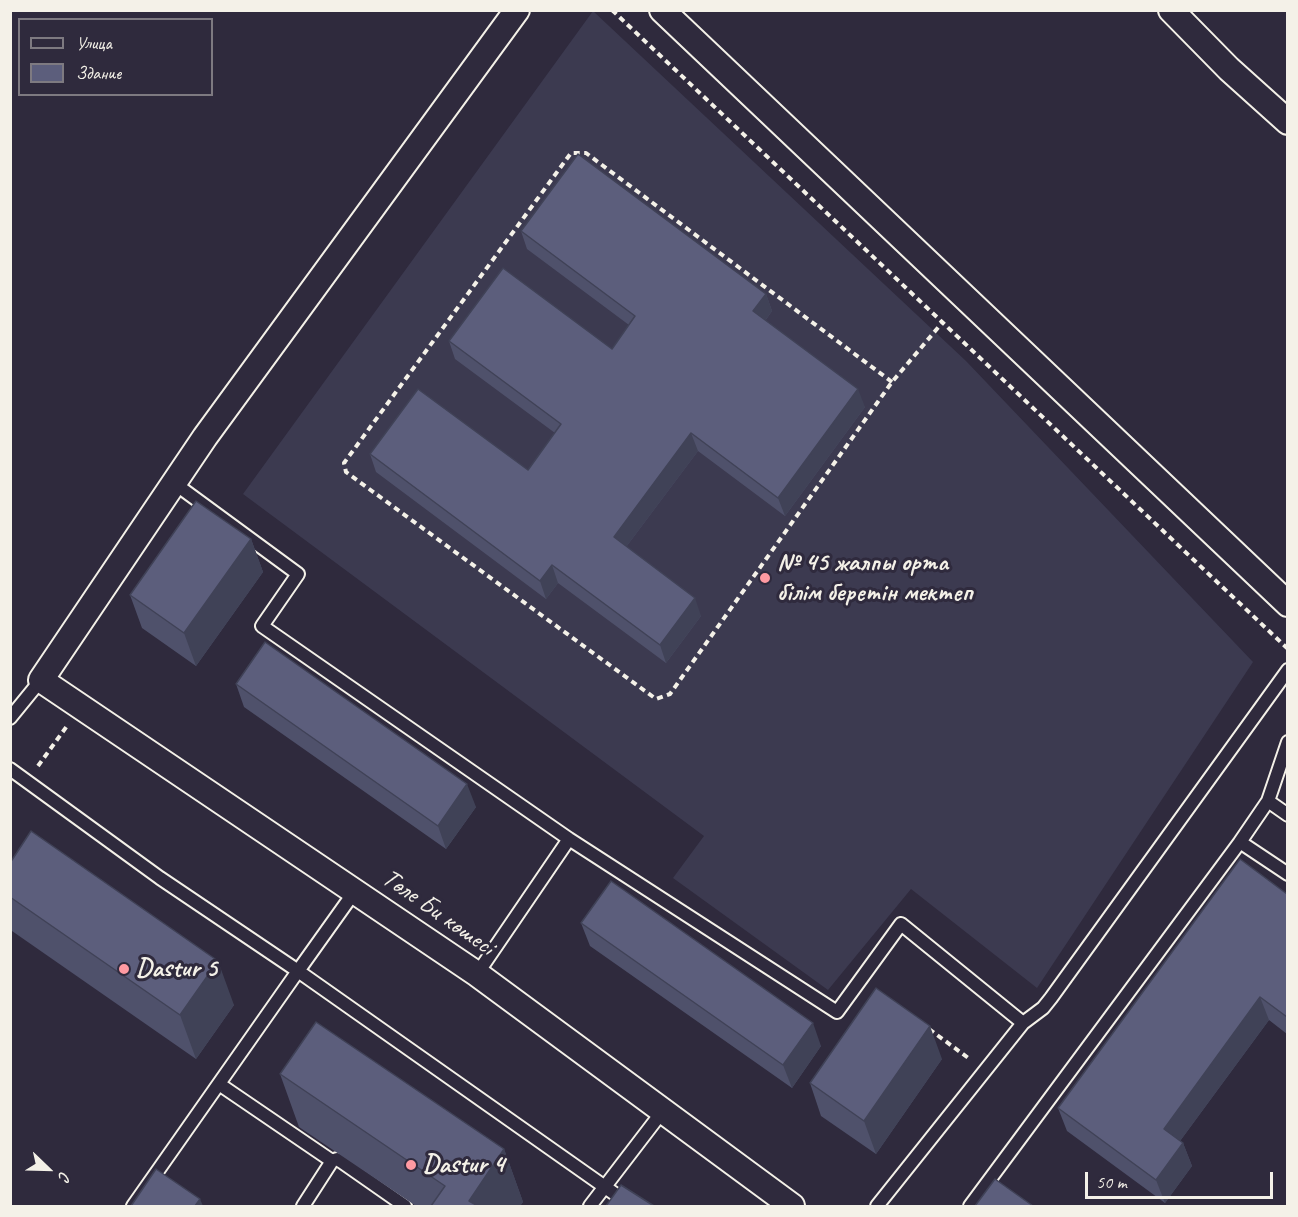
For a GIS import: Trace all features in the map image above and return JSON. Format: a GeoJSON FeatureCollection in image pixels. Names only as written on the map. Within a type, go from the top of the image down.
{"type":"FeatureCollection","features":[{"type":"Feature","properties":{"kind":"street"},"geometry":{"type":"LineString","coordinates":[[41,680],[174,483],[518,10]]}},
{"type":"Feature","properties":{"kind":"street"},"geometry":{"type":"LineString","coordinates":[[662,10],[1287,604]]}},
{"type":"Feature","properties":{"kind":"street"},"geometry":{"type":"LineString","coordinates":[[1172,10],[1229,69],[1287,122]]}},
{"type":"Feature","properties":{"kind":"street","name":"Төле Би көшесі"},"geometry":{"type":"LineString","coordinates":[[41,680],[477,974],[792,1206]]}},
{"type":"Feature","properties":{"kind":"lane"},"geometry":{"type":"LineString","coordinates":[[174,483],[298,574],[262,626],[569,839],[837,1012],[901,924],[1023,1023]]}},
{"type":"Feature","properties":{"kind":"lane"},"geometry":{"type":"LineString","coordinates":[[877,1206],[1023,1023],[1043,1008],[1051,998],[1287,670]]}},
{"type":"Feature","properties":{"kind":"lane"},"geometry":{"type":"LineString","coordinates":[[10,718],[41,680]]}},
{"type":"Feature","properties":{"kind":"lane"},"geometry":{"type":"LineString","coordinates":[[970,1206],[1268,801],[1287,742]]}},
{"type":"Feature","properties":{"kind":"lane"},"geometry":{"type":"LineString","coordinates":[[10,769],[160,878],[298,970],[632,1206]]}},
{"type":"Feature","properties":{"kind":"lane"},"geometry":{"type":"LineString","coordinates":[[1268,801],[1287,815]]}},
{"type":"Feature","properties":{"kind":"lane"},"geometry":{"type":"LineString","coordinates":[[477,974],[569,839]]}},
{"type":"Feature","properties":{"kind":"lane"},"geometry":{"type":"LineString","coordinates":[[1239,842],[1287,874]]}},
{"type":"Feature","properties":{"kind":"lane"},"geometry":{"type":"LineString","coordinates":[[133,1206],[355,891]]}},
{"type":"Feature","properties":{"kind":"lane"},"geometry":{"type":"LineString","coordinates":[[219,1084],[332,1161]]}},
{"type":"Feature","properties":{"kind":"lane"},"geometry":{"type":"LineString","coordinates":[[590,1206],[662,1112]]}},
{"type":"Feature","properties":{"kind":"lane"},"geometry":{"type":"LineString","coordinates":[[303,1206],[332,1161],[338,1159],[405,1206]]}},
{"type":"Feature","properties":{"kind":"path"},"geometry":{"type":"LineString","coordinates":[[612,10],[1287,650]]}},
{"type":"Feature","properties":{"kind":"path"},"geometry":{"type":"LineString","coordinates":[[892,382],[586,153],[571,153],[344,463],[346,472],[656,699],[670,694],[892,382],[942,323]]}},
{"type":"Feature","properties":{"kind":"path"},"geometry":{"type":"LineString","coordinates":[[27,781],[82,706]]}},
{"type":"Feature","properties":{"kind":"shaded area","name":"№ 45 жалпы орта білім беретін мектеп"},"geometry":{"type":"Polygon","coordinates":[[[593,11],[966,361],[1253,662],[1037,988],[911,889],[828,990],[673,878],[704,836],[243,494],[593,11]]]}},
{"type":"Feature","properties":{"kind":"building"},"geometry":{"type":"Polygon","coordinates":[[[578,154],[766,294],[753,311],[858,389],[778,498],[691,433],[614,537],[695,598],[660,645],[552,565],[540,581],[370,454],[418,389],[528,470],[561,424],[449,341],[503,268],[612,349],[635,316],[521,231],[578,154]]]}},
{"type":"Feature","properties":{"kind":"building"},"geometry":{"type":"Polygon","coordinates":[[[196,501],[251,539],[184,633],[130,595],[196,501]]]}},
{"type":"Feature","properties":{"kind":"building"},"geometry":{"type":"Polygon","coordinates":[[[265,642],[467,784],[438,826],[236,684],[265,642]]]}},
{"type":"Feature","properties":{"kind":"building"},"geometry":{"type":"Polygon","coordinates":[[[31,831],[218,961],[180,1015],[10,897],[10,859],[12,860],[31,831]]]}},
{"type":"Feature","properties":{"kind":"building"},"geometry":{"type":"Polygon","coordinates":[[[1240,859],[1287,894],[1287,1017],[1260,997],[1164,1129],[1183,1143],[1156,1180],[1058,1108],[1240,859]]]}},
{"type":"Feature","properties":{"kind":"building"},"geometry":{"type":"Polygon","coordinates":[[[611,881],[813,1023],[783,1065],[581,923],[611,881]]]}},
{"type":"Feature","properties":{"kind":"building"},"geometry":{"type":"Polygon","coordinates":[[[876,988],[930,1026],[864,1121],[810,1083],[876,988]]]}},
{"type":"Feature","properties":{"kind":"building"},"geometry":{"type":"Polygon","coordinates":[[[316,1022],[504,1149],[469,1201],[478,1206],[431,1206],[445,1186],[280,1074],[316,1022]]]}},
{"type":"Feature","properties":{"kind":"building"},"geometry":{"type":"Polygon","coordinates":[[[156,1169],[200,1199],[195,1206],[131,1206],[156,1169]]]}},
{"type":"Feature","properties":{"kind":"building"},"geometry":{"type":"Polygon","coordinates":[[[995,1179],[1033,1206],[975,1206],[995,1179]]]}},
{"type":"Feature","properties":{"kind":"building"},"geometry":{"type":"Polygon","coordinates":[[[621,1185],[654,1206],[606,1206],[621,1185]]]}},
{"type":"Feature","properties":{"kind":"place","name":"№ 45 жалпы орта білім беретін мектеп"},"geometry":{"type":"Point","coordinates":[765,578]}},
{"type":"Feature","properties":{"kind":"place","name":"Dastur 5"},"geometry":{"type":"Point","coordinates":[124,969]}},
{"type":"Feature","properties":{"kind":"place","name":"Dastur 4"},"geometry":{"type":"Point","coordinates":[411,1165]}}]}
